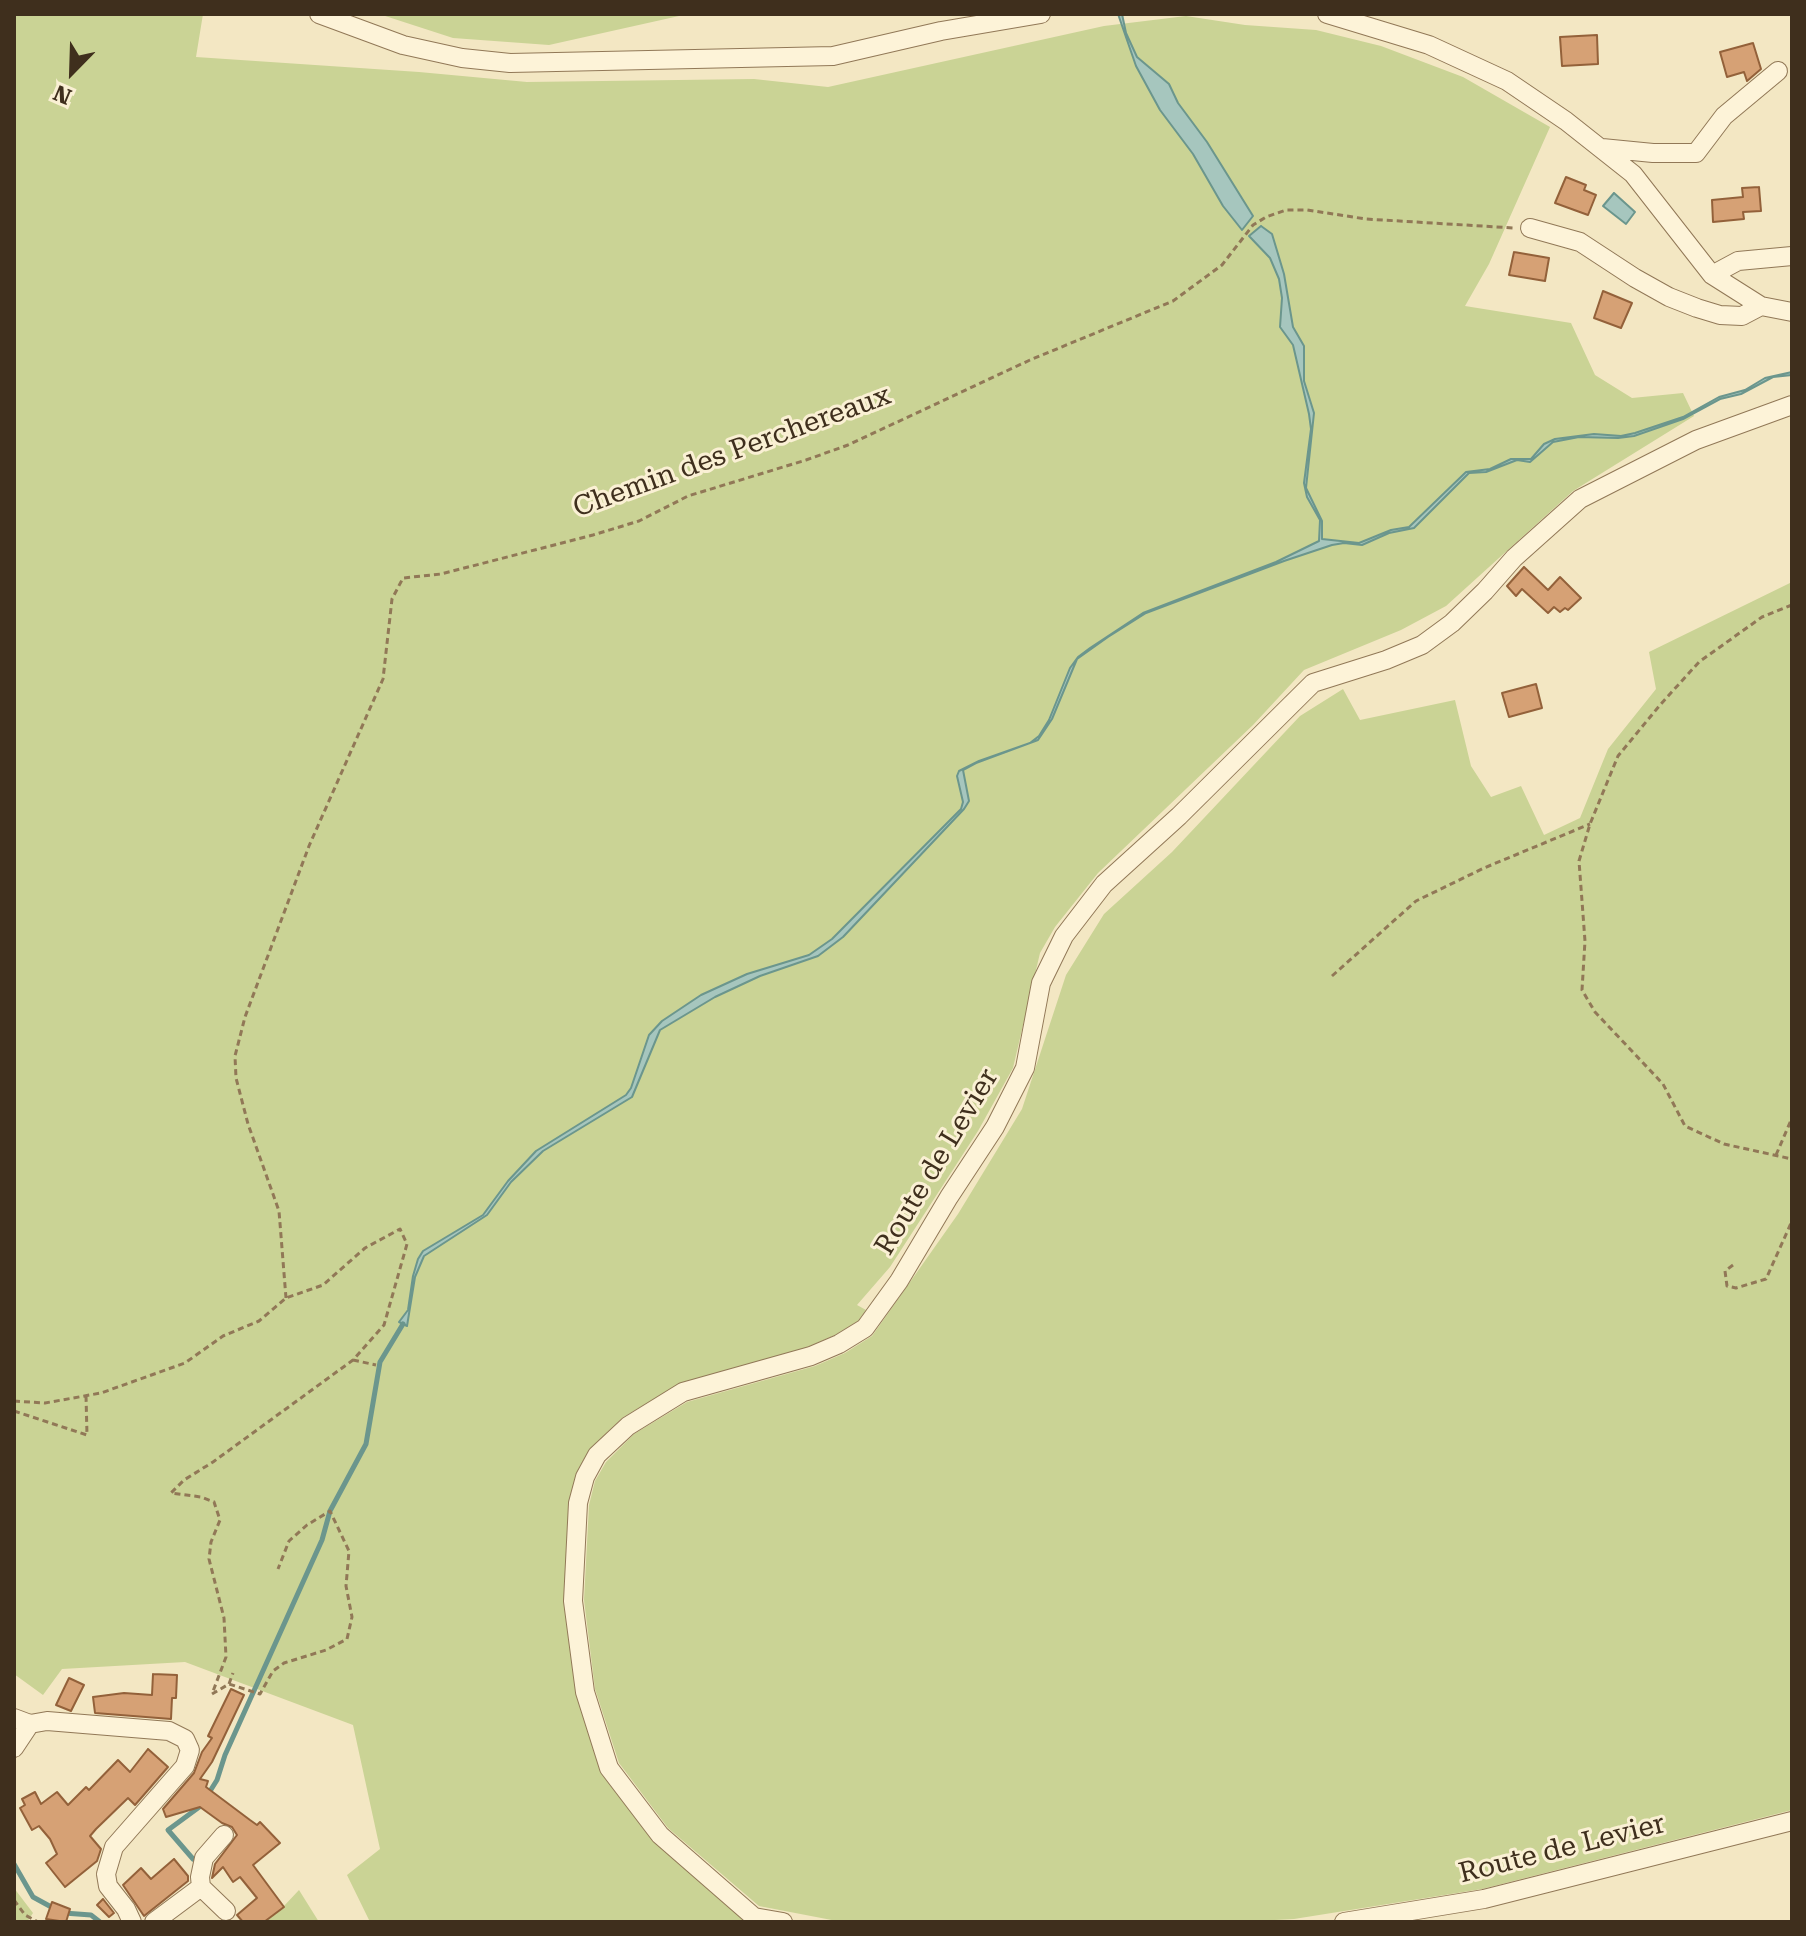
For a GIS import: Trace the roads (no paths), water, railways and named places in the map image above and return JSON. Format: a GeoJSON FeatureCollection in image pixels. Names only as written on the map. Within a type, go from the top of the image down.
{"type":"FeatureCollection","features":[{"type":"Feature","properties":{"kind":"street"},"geometry":{"type":"LineString","coordinates":[[319,14],[403,45],[462,58],[510,63],[833,56],[941,31],[1041,14]]}},
{"type":"Feature","properties":{"kind":"street"},"geometry":{"type":"LineString","coordinates":[[1327,14],[1429,45],[1507,81],[1602,148],[1633,174],[1712,275],[1761,306],[1792,312]]}},
{"type":"Feature","properties":{"kind":"street"},"geometry":{"type":"LineString","coordinates":[[1602,148],[1696,153],[1724,116],[1778,71]]}},
{"type":"Feature","properties":{"kind":"street"},"geometry":{"type":"LineString","coordinates":[[1530,228],[1580,242],[1635,278],[1697,308],[1720,315],[1742,316],[1761,306]]}},
{"type":"Feature","properties":{"kind":"street"},"geometry":{"type":"LineString","coordinates":[[1712,275],[1738,261],[1792,256]]}},
{"type":"Feature","properties":{"kind":"street","name":"Route de Levier"},"geometry":{"type":"LineString","coordinates":[[783,1922],[754,1917],[660,1835],[609,1768],[585,1692],[573,1601],[578,1503],[585,1477],[597,1455],[628,1426],[683,1392],[811,1356],[865,1328],[899,1281],[995,1127],[1025,1068],[1041,983],[1064,936],[1104,884],[1179,816],[1313,683],[1422,645],[1452,623],[1514,558],[1580,499],[1696,440],[1792,405]]}},
{"type":"Feature","properties":{"kind":"street"},"geometry":{"type":"LineString","coordinates":[[14,1748],[22,1721],[169,1731],[185,1739],[190,1750],[185,1766],[114,1847],[106,1874],[108,1886],[132,1922]]}},
{"type":"Feature","properties":{"kind":"street","name":"Route de Levier"},"geometry":{"type":"LineString","coordinates":[[1344,1922],[1484,1899],[1792,1821]]}},
{"type":"Feature","properties":{"kind":"street"},"geometry":{"type":"LineString","coordinates":[[224,1835],[204,1858],[200,1877],[201,1887],[226,1911]]}},
{"type":"Feature","properties":{"kind":"street"},"geometry":{"type":"LineString","coordinates":[[154,1922],[201,1887]]}},
{"type":"Feature","properties":{"kind":"water"},"geometry":{"type":"Polygon","coordinates":[[[1118,14],[1122,14],[1126,33],[1137,57],[1169,84],[1178,103],[1207,142],[1253,216],[1242,230],[1223,206],[1193,154],[1160,110],[1136,66],[1118,14]]]}},
{"type":"Feature","properties":{"kind":"water"},"geometry":{"type":"Polygon","coordinates":[[[1614,193],[1635,212],[1626,224],[1603,206],[1614,193]]]}},
{"type":"Feature","properties":{"kind":"water"},"geometry":{"type":"Polygon","coordinates":[[[1261,226],[1272,234],[1284,274],[1293,327],[1304,346],[1304,381],[1314,413],[1306,488],[1322,521],[1322,539],[1359,543],[1391,530],[1409,527],[1466,472],[1490,469],[1511,459],[1531,459],[1544,444],[1555,439],[1594,434],[1621,436],[1635,433],[1683,417],[1719,397],[1745,390],[1765,378],[1792,372],[1792,375],[1773,377],[1741,394],[1720,399],[1683,419],[1634,436],[1579,437],[1553,442],[1530,462],[1517,460],[1486,472],[1469,473],[1414,528],[1389,533],[1362,545],[1332,545],[1146,613],[1077,659],[1052,719],[1038,740],[1030,743],[1039,736],[1049,720],[1070,668],[1078,657],[1090,648],[1143,613],[1276,562],[1319,541],[1320,520],[1307,497],[1304,483],[1311,429],[1309,414],[1293,345],[1280,327],[1282,298],[1279,279],[1270,258],[1249,236],[1261,226]]]}},
{"type":"Feature","properties":{"kind":"water"},"geometry":{"type":"Polygon","coordinates":[[[1028,744],[963,770],[969,801],[964,809],[843,937],[818,956],[760,976],[715,997],[660,1030],[632,1097],[543,1151],[511,1182],[487,1215],[424,1256],[415,1277],[407,1326],[399,1322],[408,1310],[413,1276],[423,1251],[483,1215],[508,1181],[536,1151],[626,1095],[649,1035],[662,1021],[701,995],[747,974],[809,955],[832,939],[961,809],[959,771],[979,761],[1028,744]]]}},
{"type":"Feature","properties":{"kind":"waterway"},"geometry":{"type":"LineString","coordinates":[[207,1796],[217,1780],[225,1755],[322,1540],[330,1511],[366,1444],[380,1362],[403,1324]]}},
{"type":"Feature","properties":{"kind":"waterway"},"geometry":{"type":"LineString","coordinates":[[193,1859],[168,1830],[202,1805]]}},
{"type":"Feature","properties":{"kind":"waterway"},"geometry":{"type":"LineString","coordinates":[[14,1864],[33,1897],[55,1909]]}},
{"type":"Feature","properties":{"kind":"waterway"},"geometry":{"type":"LineString","coordinates":[[64,1913],[91,1915],[100,1922]]}}]}
